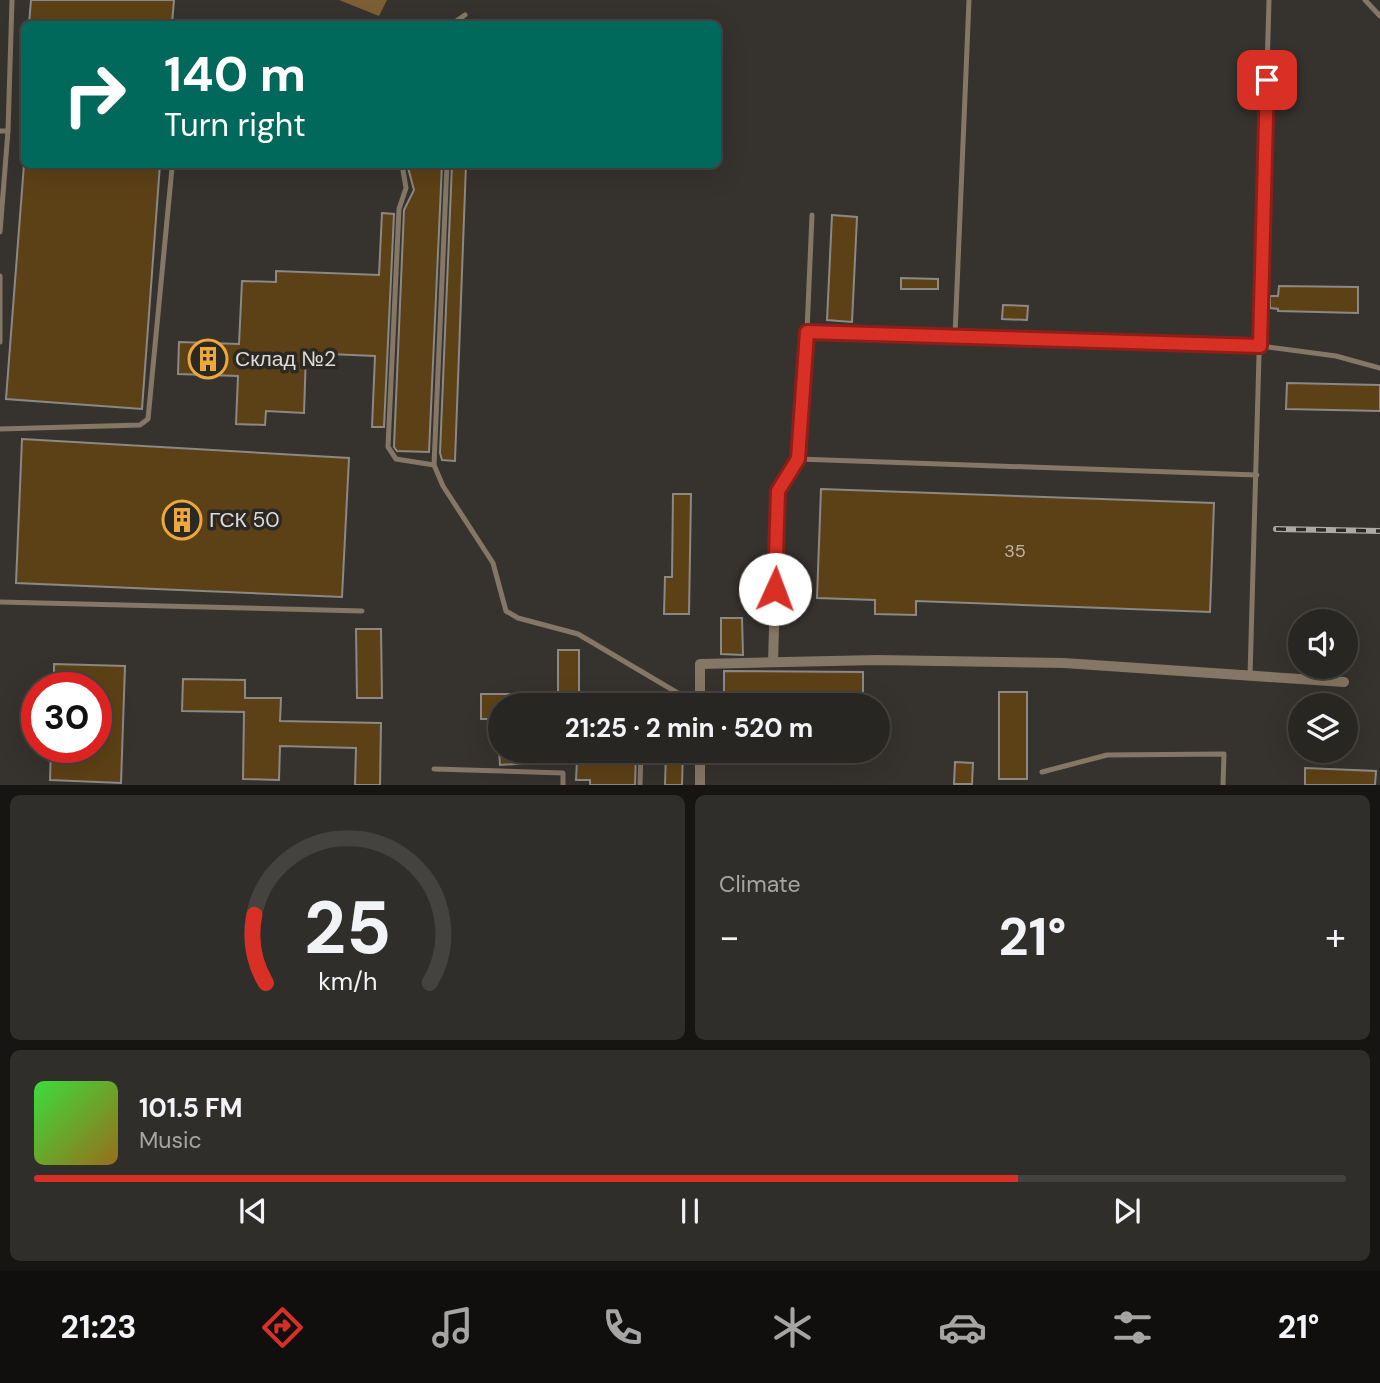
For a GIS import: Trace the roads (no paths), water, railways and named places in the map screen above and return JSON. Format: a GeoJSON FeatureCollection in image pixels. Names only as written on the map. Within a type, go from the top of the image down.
{"type":"FeatureCollection","features":[{"type":"Feature","properties":{"kind":"street"},"geometry":{"type":"LineString","coordinates":[[773,662],[778,491],[798,459]]}},
{"type":"Feature","properties":{"kind":"street"},"geometry":{"type":"LineString","coordinates":[[699,693],[700,664],[877,660],[1064,663],[1344,682]]}},
{"type":"Feature","properties":{"kind":"street"},"geometry":{"type":"LineString","coordinates":[[699,785],[700,763]]}},
{"type":"Feature","properties":{"kind":"lane"},"geometry":{"type":"LineString","coordinates":[[0,232],[8,131],[12,0]]}},
{"type":"Feature","properties":{"kind":"lane"},"geometry":{"type":"LineString","coordinates":[[955,335],[969,0]]}},
{"type":"Feature","properties":{"kind":"lane"},"geometry":{"type":"LineString","coordinates":[[1250,676],[1269,0]]}},
{"type":"Feature","properties":{"kind":"lane"},"geometry":{"type":"LineString","coordinates":[[1365,0],[1380,16]]}},
{"type":"Feature","properties":{"kind":"lane"},"geometry":{"type":"LineString","coordinates":[[456,21],[465,15]]}},
{"type":"Feature","properties":{"kind":"lane"},"geometry":{"type":"LineString","coordinates":[[0,131],[8,131]]}},
{"type":"Feature","properties":{"kind":"lane"},"geometry":{"type":"LineString","coordinates":[[0,429],[140,425],[148,419],[172,168]]}},
{"type":"Feature","properties":{"kind":"lane"},"geometry":{"type":"LineString","coordinates":[[403,168],[406,188],[399,209],[388,447],[396,459],[434,465]]}},
{"type":"Feature","properties":{"kind":"lane"},"geometry":{"type":"LineString","coordinates":[[447,168],[434,465],[443,486],[493,563],[506,611],[517,618],[578,634],[679,693]]}},
{"type":"Feature","properties":{"kind":"lane"},"geometry":{"type":"LineString","coordinates":[[812,215],[798,459],[1257,475]]}},
{"type":"Feature","properties":{"kind":"lane"},"geometry":{"type":"LineString","coordinates":[[0,276],[0,342]]}},
{"type":"Feature","properties":{"kind":"lane"},"geometry":{"type":"LineString","coordinates":[[807,332],[1260,346],[1336,355],[1380,368]]}},
{"type":"Feature","properties":{"kind":"lane"},"geometry":{"type":"LineString","coordinates":[[0,602],[362,611]]}},
{"type":"Feature","properties":{"kind":"lane"},"geometry":{"type":"LineString","coordinates":[[1042,772],[1107,755],[1224,754],[1223,785]]}},
{"type":"Feature","properties":{"kind":"lane"},"geometry":{"type":"LineString","coordinates":[[640,785],[641,763]]}},
{"type":"Feature","properties":{"kind":"lane"},"geometry":{"type":"LineString","coordinates":[[434,769],[563,773],[563,785]]}},
{"type":"Feature","properties":{"kind":"railway"},"geometry":{"type":"LineString","coordinates":[[1276,529],[1380,531]]}},
{"type":"Feature","properties":{"kind":"place","name":"Склад №2"},"geometry":{"type":"Point","coordinates":[208,359]}},
{"type":"Feature","properties":{"kind":"place","name":"ГСК 50"},"geometry":{"type":"Point","coordinates":[182,520]}}]}
